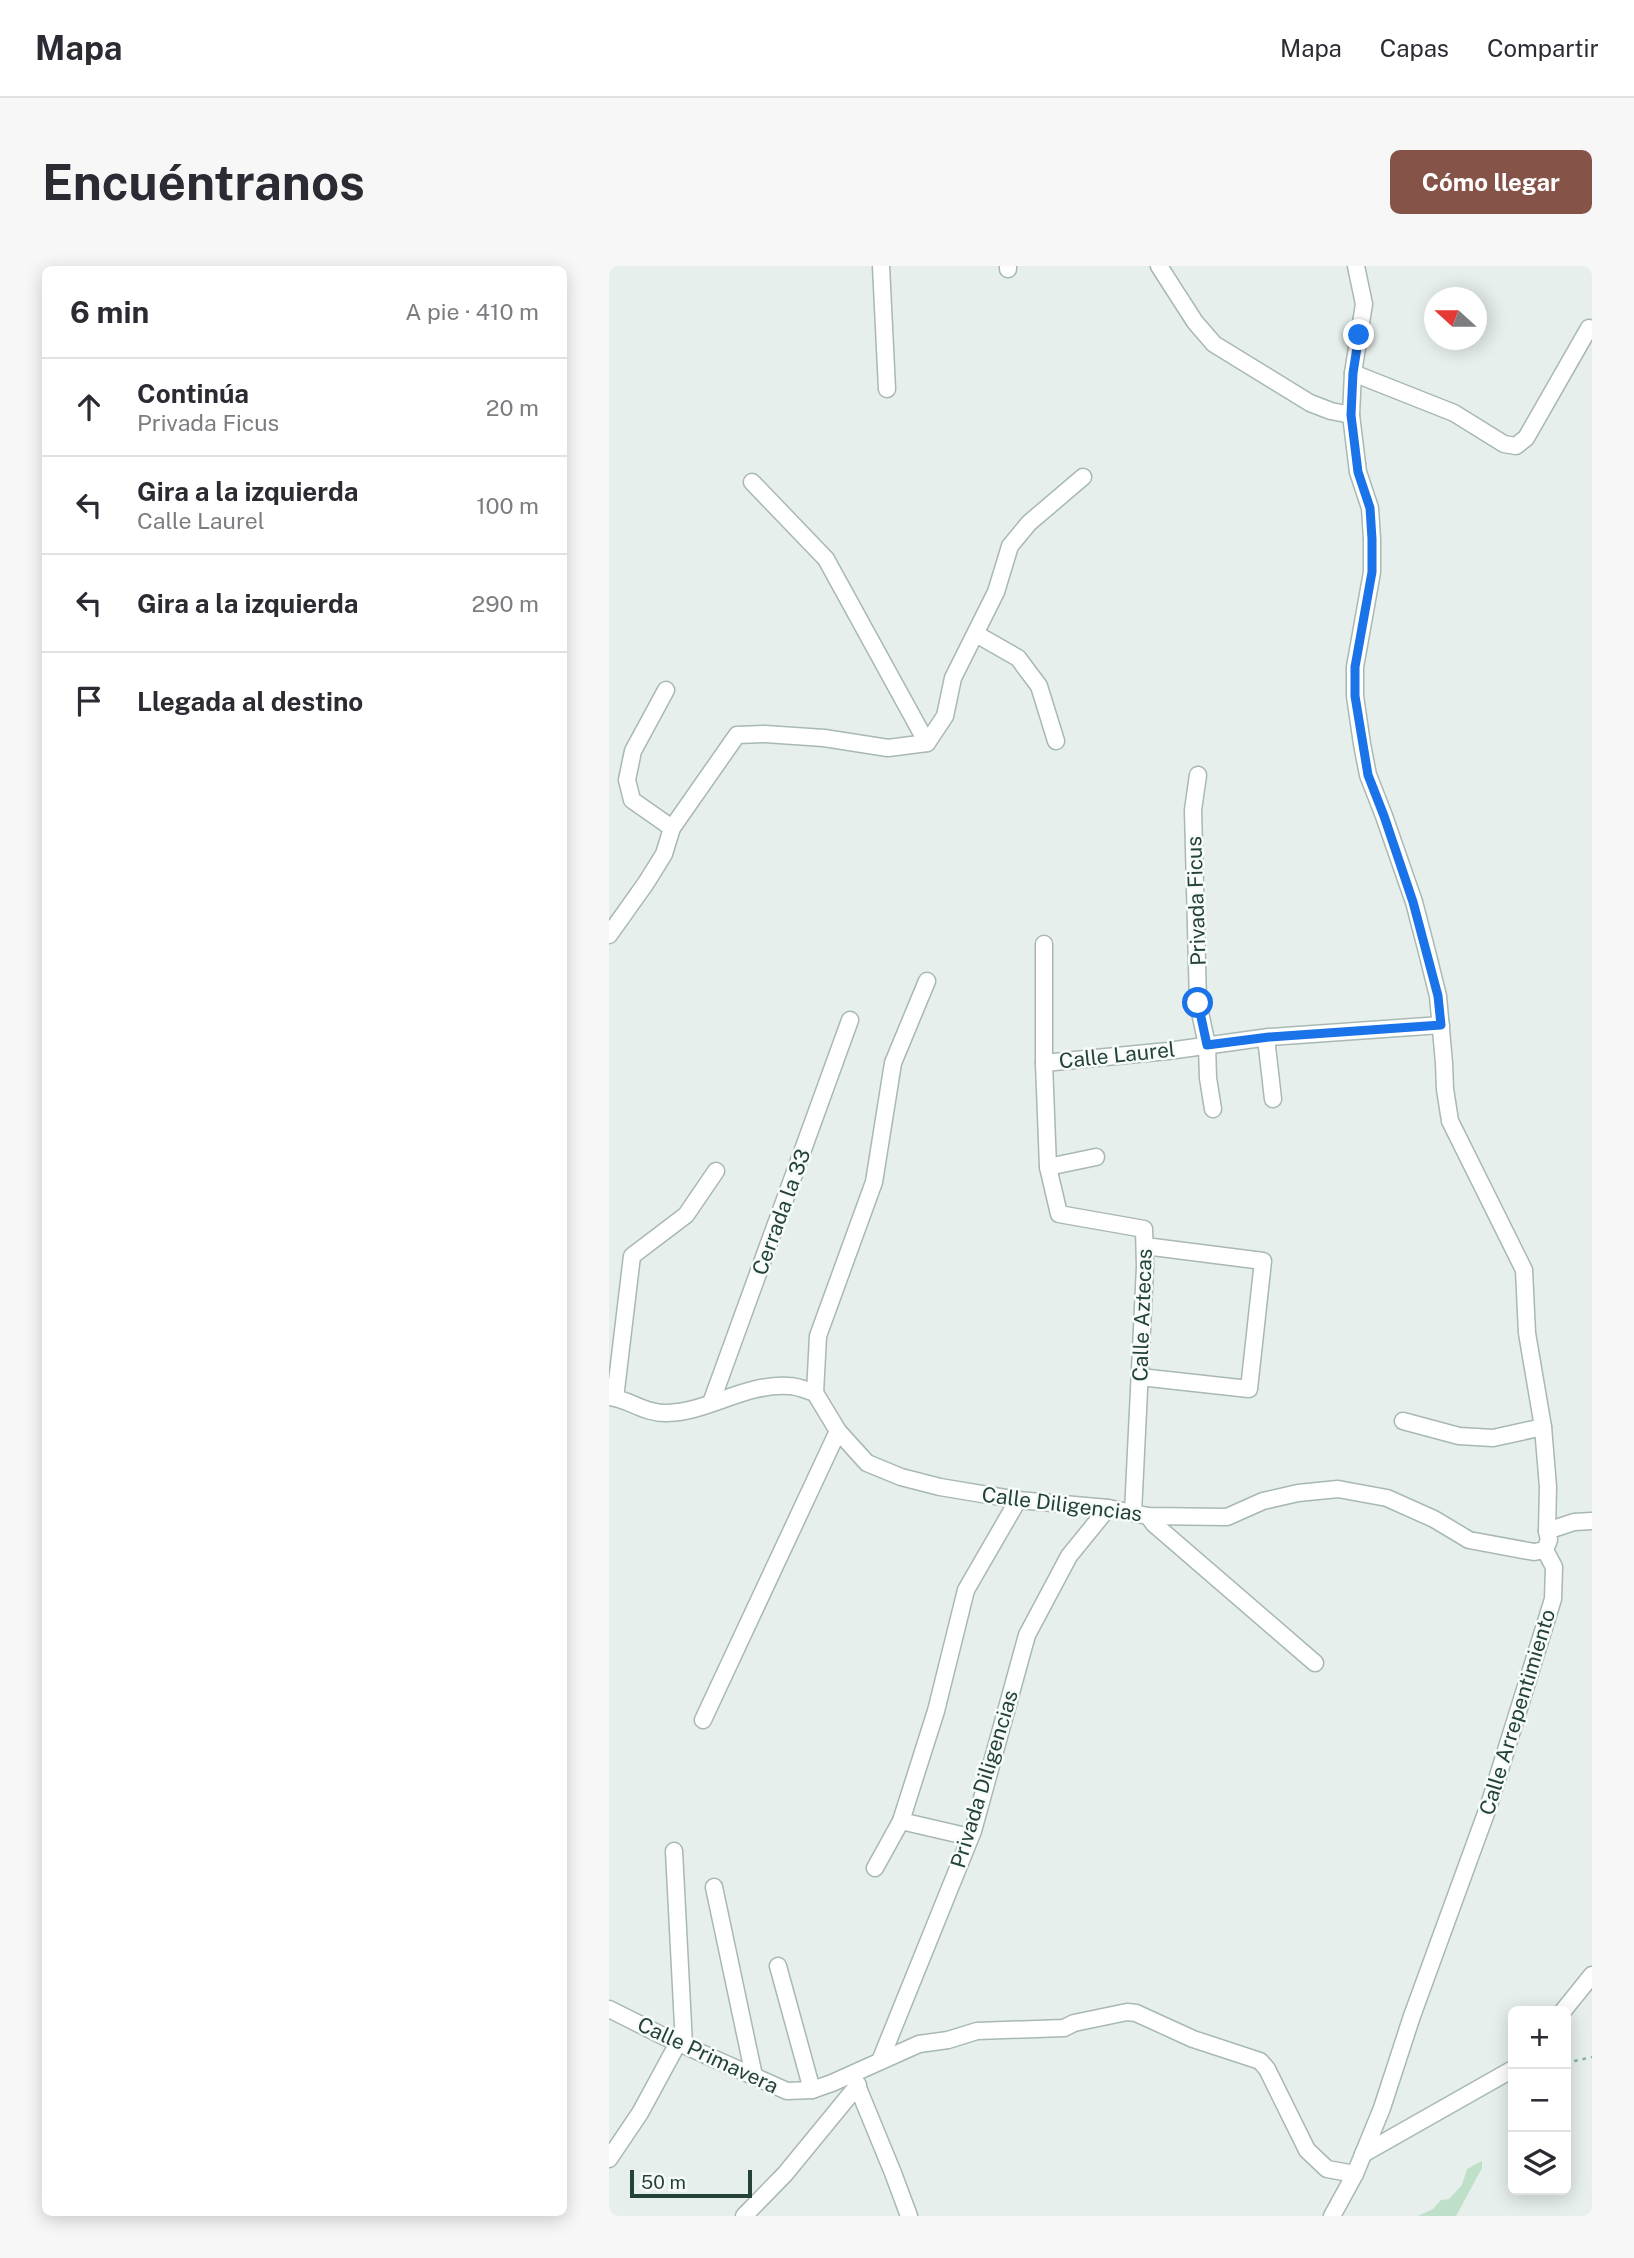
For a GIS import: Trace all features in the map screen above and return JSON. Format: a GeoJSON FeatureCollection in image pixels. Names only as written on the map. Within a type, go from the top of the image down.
{"type":"FeatureCollection","features":[{"type":"Feature","properties":{"kind":"street"},"geometry":{"type":"LineString","coordinates":[[881,266],[887,389]]}},
{"type":"Feature","properties":{"kind":"street"},"geometry":{"type":"LineString","coordinates":[[1159,266],[1195,322],[1214,344],[1310,403],[1351,415]]}},
{"type":"Feature","properties":{"kind":"street","name":"Calle Arrepentimiento"},"geometry":{"type":"LineString","coordinates":[[1332,2216],[1355,2174],[1382,2108],[1412,2016],[1489,1805],[1553,1599],[1554,1567],[1545,1550],[1549,1540],[1548,1487],[1543,1427],[1527,1333],[1524,1270],[1450,1121],[1438,996],[1417,914],[1368,775],[1361,744],[1355,696],[1355,667],[1372,572],[1372,539],[1370,508],[1358,472],[1351,415],[1353,373],[1364,304],[1356,266]]}},
{"type":"Feature","properties":{"kind":"street"},"geometry":{"type":"LineString","coordinates":[[1353,373],[1454,413],[1504,444],[1516,446],[1526,438],[1589,328]]}},
{"type":"Feature","properties":{"kind":"street"},"geometry":{"type":"LineString","coordinates":[[609,935],[646,883],[663,853],[672,828],[737,735],[824,738],[888,748],[926,743],[946,716],[953,678],[996,592],[1010,546],[1029,523],[1083,477]]}},
{"type":"Feature","properties":{"kind":"street"},"geometry":{"type":"LineString","coordinates":[[752,482],[826,559],[926,743]]}},
{"type":"Feature","properties":{"kind":"street"},"geometry":{"type":"LineString","coordinates":[[976,634],[1018,658],[1039,686],[1056,741]]}},
{"type":"Feature","properties":{"kind":"street"},"geometry":{"type":"LineString","coordinates":[[666,690],[633,751],[627,780],[632,800],[672,828]]}},
{"type":"Feature","properties":{"kind":"street","name":"Privada Ficus"},"geometry":{"type":"LineString","coordinates":[[1198,775],[1193,810],[1198,1003],[1207,1045],[1213,1109]]}},
{"type":"Feature","properties":{"kind":"street","name":"Calle Aztecas"},"geometry":{"type":"LineString","coordinates":[[1044,944],[1044,1063],[1048,1167],[1059,1214],[1144,1229],[1140,1377],[1141,1514]]}},
{"type":"Feature","properties":{"kind":"street"},"geometry":{"type":"LineString","coordinates":[[716,1171],[686,1215],[632,1256],[612,1398],[641,1409],[663,1413],[688,1411],[743,1391],[771,1386],[792,1386],[815,1393],[818,1336],[874,1182],[893,1063],[927,981]]}},
{"type":"Feature","properties":{"kind":"street","name":"Cerrada la 33"},"geometry":{"type":"LineString","coordinates":[[711,1403],[850,1020]]}},
{"type":"Feature","properties":{"kind":"street","name":"Calle Laurel"},"geometry":{"type":"LineString","coordinates":[[1044,1063],[1266,1038],[1441,1025]]}},
{"type":"Feature","properties":{"kind":"street"},"geometry":{"type":"LineString","coordinates":[[1266,1038],[1273,1099]]}},
{"type":"Feature","properties":{"kind":"street"},"geometry":{"type":"LineString","coordinates":[[1048,1167],[1096,1157]]}},
{"type":"Feature","properties":{"kind":"street"},"geometry":{"type":"LineString","coordinates":[[1140,1377],[1249,1389],[1263,1261],[1145,1246]]}},
{"type":"Feature","properties":{"kind":"street","name":"Calle Diligencias"},"geometry":{"type":"LineString","coordinates":[[815,1393],[838,1431],[867,1463],[901,1477],[940,1487],[1018,1500],[1108,1508],[1141,1514],[1227,1517],[1263,1501],[1298,1493],[1338,1489],[1387,1498],[1434,1518],[1469,1540],[1534,1552],[1545,1550]]}},
{"type":"Feature","properties":{"kind":"street"},"geometry":{"type":"LineString","coordinates":[[1403,1421],[1459,1436],[1493,1438],[1543,1427]]}},
{"type":"Feature","properties":{"kind":"street"},"geometry":{"type":"LineString","coordinates":[[703,1720],[838,1431]]}},
{"type":"Feature","properties":{"kind":"street"},"geometry":{"type":"LineString","coordinates":[[875,1868],[901,1821],[936,1711],[967,1590],[1018,1500]]}},
{"type":"Feature","properties":{"kind":"street","name":"Privada Diligencias"},"geometry":{"type":"LineString","coordinates":[[880,2061],[970,1837],[1027,1634],[1069,1556],[1108,1508]]}},
{"type":"Feature","properties":{"kind":"street"},"geometry":{"type":"LineString","coordinates":[[1141,1514],[1315,1663]]}},
{"type":"Feature","properties":{"kind":"street"},"geometry":{"type":"LineString","coordinates":[[1547,1531],[1574,1522],[1592,1521]]}},
{"type":"Feature","properties":{"kind":"street"},"geometry":{"type":"LineString","coordinates":[[901,1821],[970,1837]]}},
{"type":"Feature","properties":{"kind":"street"},"geometry":{"type":"LineString","coordinates":[[609,2159],[681,2044],[674,1852]]}},
{"type":"Feature","properties":{"kind":"street"},"geometry":{"type":"LineString","coordinates":[[714,1887],[754,2076]]}},
{"type":"Feature","properties":{"kind":"street"},"geometry":{"type":"LineString","coordinates":[[778,1966],[812,2090]]}},
{"type":"Feature","properties":{"kind":"street"},"geometry":{"type":"LineString","coordinates":[[1567,2006],[1592,1976]]}},
{"type":"Feature","properties":{"kind":"street","name":"Calle Primavera"},"geometry":{"type":"LineString","coordinates":[[609,2009],[787,2091],[812,2090],[855,2079],[880,2061],[919,2044],[949,2040],[977,2031],[1064,2028],[1074,2023],[1127,2012],[1136,2013],[1193,2039],[1259,2062],[1268,2069],[1307,2150],[1327,2169],[1355,2174]]}},
{"type":"Feature","properties":{"kind":"street"},"geometry":{"type":"LineString","coordinates":[[1363,2154],[1508,2072]]}},
{"type":"Feature","properties":{"kind":"street"},"geometry":{"type":"LineString","coordinates":[[744,2216],[785,2174],[855,2079]]}},
{"type":"Feature","properties":{"kind":"street"},"geometry":{"type":"LineString","coordinates":[[855,2079],[908,2216]]}},
{"type":"Feature","properties":{"kind":"path"},"geometry":{"type":"LineString","coordinates":[[1571,2062],[1592,2057]]}},
{"type":"Feature","properties":{"kind":"green space"},"geometry":{"type":"Polygon","coordinates":[[[1482,2161],[1482,2168],[1456,2216],[1418,2216],[1433,2209],[1441,2200],[1449,2199],[1462,2185],[1467,2169],[1482,2161]]]}},
{"type":"Feature","properties":{"kind":"route"},"geometry":{"type":"LineString","coordinates":[[1198,1003],[1207,1045],[1269,1037],[1441,1025],[1438,996],[1413,902],[1368,775],[1355,696],[1355,667],[1372,572],[1370,508],[1358,472],[1351,415],[1353,373],[1359,335]]}}]}
